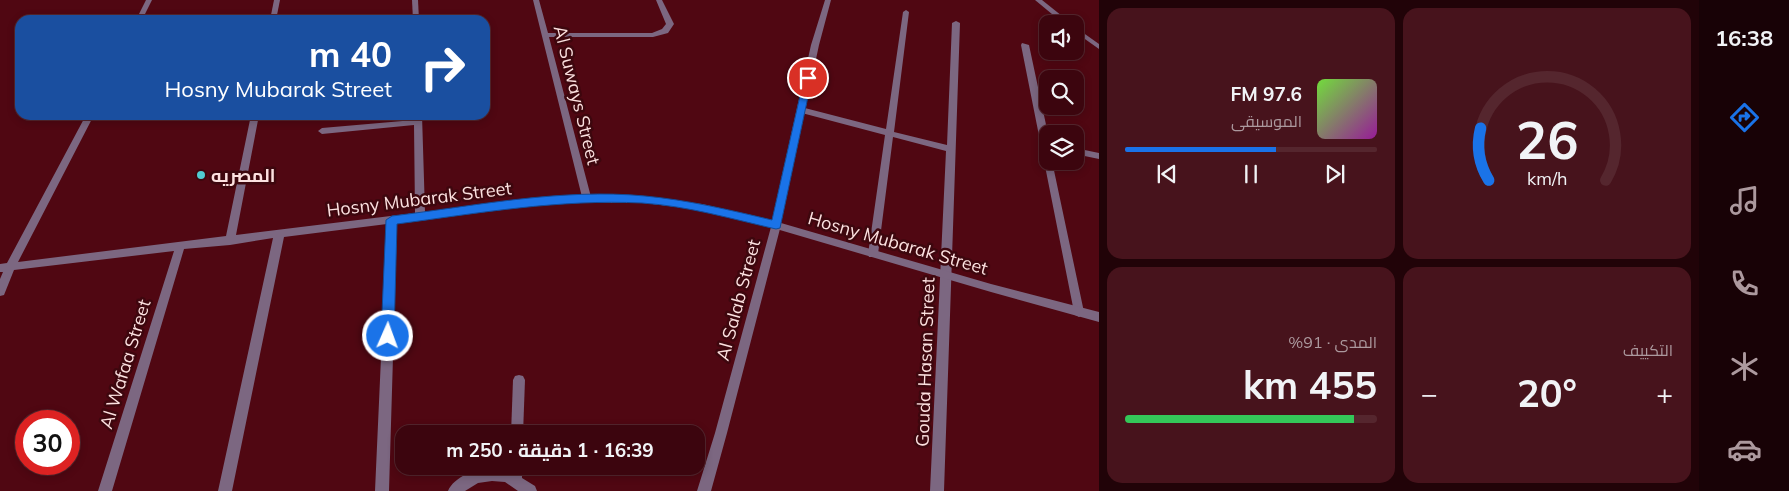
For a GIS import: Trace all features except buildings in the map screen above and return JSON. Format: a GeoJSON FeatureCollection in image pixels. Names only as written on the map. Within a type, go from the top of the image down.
{"type":"FeatureCollection","features":[{"type":"Feature","properties":{"kind":"street"},"geometry":{"type":"LineString","coordinates":[[142,15],[149,0]]}},
{"type":"Feature","properties":{"kind":"street"},"geometry":{"type":"LineString","coordinates":[[274,15],[277,0]]}},
{"type":"Feature","properties":{"kind":"street"},"geometry":{"type":"LineString","coordinates":[[415,0],[416,15]]}},
{"type":"Feature","properties":{"kind":"street","name":"Al Suways Street"},"geometry":{"type":"LineString","coordinates":[[536,0],[587,198]]}},
{"type":"Feature","properties":{"kind":"street"},"geometry":{"type":"LineString","coordinates":[[546,35],[653,35],[665,31],[670,24],[659,0]]}},
{"type":"Feature","properties":{"kind":"street","name":"Al Salab Street"},"geometry":{"type":"LineString","coordinates":[[704,491],[722,433],[776,225],[815,45],[828,0]]}},
{"type":"Feature","properties":{"kind":"street"},"geometry":{"type":"LineString","coordinates":[[1038,0],[1057,15]]}},
{"type":"Feature","properties":{"kind":"street"},"geometry":{"type":"LineString","coordinates":[[873,254],[906,12]]}},
{"type":"Feature","properties":{"kind":"street","name":"Gouda Hasan Street"},"geometry":{"type":"LineString","coordinates":[[937,491],[944,275],[956,23]]}},
{"type":"Feature","properties":{"kind":"street"},"geometry":{"type":"LineString","coordinates":[[1084,35],[1099,47]]}},
{"type":"Feature","properties":{"kind":"street"},"geometry":{"type":"LineString","coordinates":[[1025,45],[1042,125]]}},
{"type":"Feature","properties":{"kind":"street"},"geometry":{"type":"LineString","coordinates":[[801,110],[950,149]]}},
{"type":"Feature","properties":{"kind":"street"},"geometry":{"type":"LineString","coordinates":[[0,292],[5,267],[87,120]]}},
{"type":"Feature","properties":{"kind":"street"},"geometry":{"type":"LineString","coordinates":[[230,241],[253,120]]}},
{"type":"Feature","properties":{"kind":"street"},"geometry":{"type":"LineString","coordinates":[[322,131],[410,120]]}},
{"type":"Feature","properties":{"kind":"street"},"geometry":{"type":"LineString","coordinates":[[418,120],[420,217]]}},
{"type":"Feature","properties":{"kind":"street"},"geometry":{"type":"LineString","coordinates":[[1084,153],[1099,156]]}},
{"type":"Feature","properties":{"kind":"street"},"geometry":{"type":"LineString","coordinates":[[1050,170],[1080,312]]}},
{"type":"Feature","properties":{"kind":"street","name":"Hosny Mubarak Street"},"geometry":{"type":"LineString","coordinates":[[5,267],[553,200],[587,198],[644,200],[702,207],[776,225],[944,275],[1099,317]]}},
{"type":"Feature","properties":{"kind":"street"},"geometry":{"type":"LineString","coordinates":[[382,491],[392,220]]}},
{"type":"Feature","properties":{"kind":"street"},"geometry":{"type":"LineString","coordinates":[[226,491],[279,235]]}},
{"type":"Feature","properties":{"kind":"street","name":"Al Wafaa Street"},"geometry":{"type":"LineString","coordinates":[[105,491],[180,247]]}},
{"type":"Feature","properties":{"kind":"street"},"geometry":{"type":"LineString","coordinates":[[517,425],[519,380]]}},
{"type":"Feature","properties":{"kind":"street"},"geometry":{"type":"LineString","coordinates":[[454,491],[462,484],[483,475],[505,476],[530,491]]}},
{"type":"Feature","properties":{"kind":"street"},"geometry":{"type":"LineString","coordinates":[[515,475],[515,482]]}},
{"type":"Feature","properties":{"kind":"place","name":"المصريه"},"geometry":{"type":"Point","coordinates":[201,175]}},
{"type":"Feature","properties":{"kind":"route"},"geometry":{"type":"LineString","coordinates":[[388,336],[392,220],[553,200],[587,198],[644,200],[702,207],[776,225],[808,78]]}}]}
